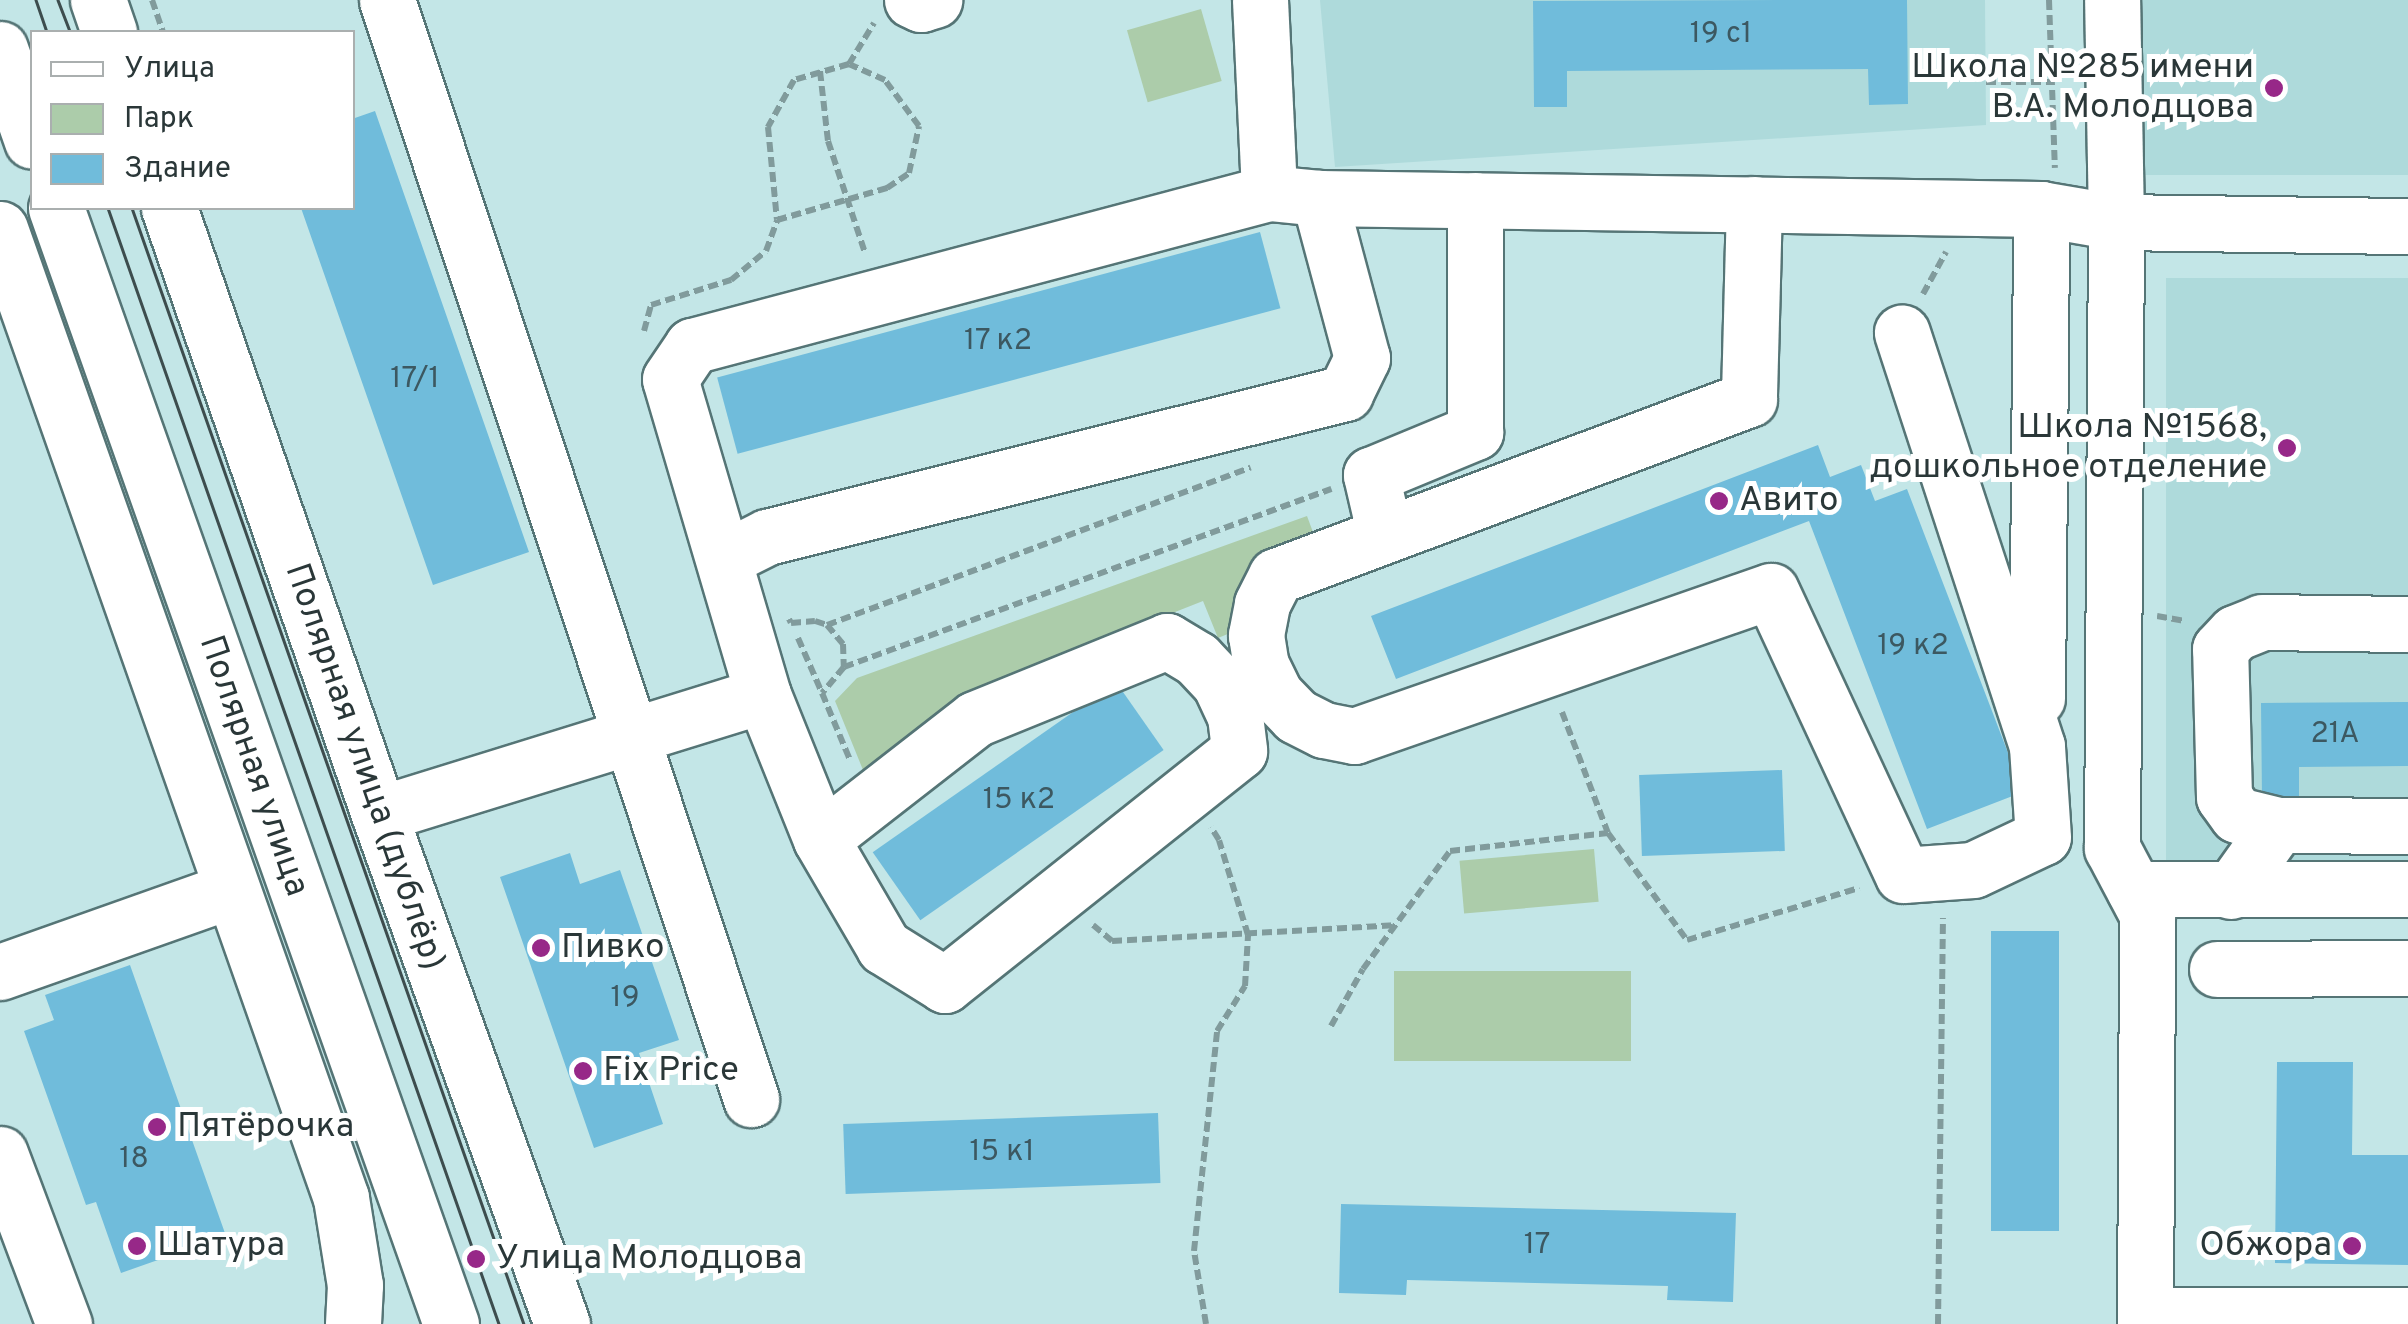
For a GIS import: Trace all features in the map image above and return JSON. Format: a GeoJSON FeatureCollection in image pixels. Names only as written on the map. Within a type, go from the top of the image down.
{"type":"FeatureCollection","features":[{"type":"Feature","properties":{"kind":"main road"},"geometry":{"type":"LineString","coordinates":[[98,0],[108,30]]}},
{"type":"Feature","properties":{"kind":"main road"},"geometry":{"type":"LineString","coordinates":[[387,0],[752,1099]]}},
{"type":"Feature","properties":{"kind":"main road"},"geometry":{"type":"LineString","coordinates":[[894,8],[934,0]]}},
{"type":"Feature","properties":{"kind":"main road"},"geometry":{"type":"LineString","coordinates":[[725,558],[766,537],[1346,393],[1362,358],[1294,196],[1260,0]]}},
{"type":"Feature","properties":{"kind":"main road"},"geometry":{"type":"LineString","coordinates":[[2112,0],[2123,868],[2147,914],[2146,1320],[2408,1314]]}},
{"type":"Feature","properties":{"kind":"main road"},"geometry":{"type":"LineString","coordinates":[[0,48],[30,134]]}},
{"type":"Feature","properties":{"kind":"main road"},"geometry":{"type":"LineString","coordinates":[[822,839],[975,720],[1168,641],[1197,658],[1220,684],[1235,716],[1238,750],[945,985],[884,948],[822,839],[763,695],[670,380],[692,346],[880,296],[1294,196],[1970,207],[2042,209],[2116,222],[2408,226]]}},
{"type":"Feature","properties":{"kind":"main road"},"geometry":{"type":"LineString","coordinates":[[1384,535],[1371,475],[1475,432],[1475,200]]}},
{"type":"Feature","properties":{"kind":"main road"},"geometry":{"type":"LineString","coordinates":[[1754,204],[1748,399],[1276,576],[1262,604],[1256,635],[1261,665],[1274,694],[1296,716],[1324,730],[1354,736],[1771,591],[1923,873],[1973,870],[2043,837],[2123,868],[2231,891],[2408,890]]}},
{"type":"Feature","properties":{"kind":"main road"},"geometry":{"type":"LineString","coordinates":[[2042,209],[2037,746],[2043,837]]}},
{"type":"Feature","properties":{"kind":"main road","name":"Полярная улица"},"geometry":{"type":"LineString","coordinates":[[57,210],[450,1324]]}},
{"type":"Feature","properties":{"kind":"main road","name":"Полярная улица (дублёр)"},"geometry":{"type":"LineString","coordinates":[[170,210],[379,814],[562,1324]]}},
{"type":"Feature","properties":{"kind":"main road","name":"Полярная улица"},"geometry":{"type":"LineString","coordinates":[[0,229],[341,1198],[355,1285],[353,1324]]}},
{"type":"Feature","properties":{"kind":"main road"},"geometry":{"type":"LineString","coordinates":[[1902,333],[2037,746]]}},
{"type":"Feature","properties":{"kind":"main road"},"geometry":{"type":"LineString","coordinates":[[2408,624],[2262,622],[2235,633],[2220,649],[2224,797],[2236,815],[2278,825],[2408,826]]}},
{"type":"Feature","properties":{"kind":"main road"},"geometry":{"type":"LineString","coordinates":[[379,814],[763,695]]}},
{"type":"Feature","properties":{"kind":"main road"},"geometry":{"type":"LineString","coordinates":[[2231,891],[2278,825]]}},
{"type":"Feature","properties":{"kind":"main road"},"geometry":{"type":"LineString","coordinates":[[0,972],[232,890]]}},
{"type":"Feature","properties":{"kind":"main road"},"geometry":{"type":"LineString","coordinates":[[2217,968],[2408,968]]}},
{"type":"Feature","properties":{"kind":"main road"},"geometry":{"type":"LineString","coordinates":[[0,1154],[64,1324]]}},
{"type":"Feature","properties":{"kind":"path"},"geometry":{"type":"LineString","coordinates":[[152,0],[162,30]]}},
{"type":"Feature","properties":{"kind":"path"},"geometry":{"type":"LineString","coordinates":[[670,380],[652,383],[638,348],[651,305],[731,280],[766,250],[778,220],[768,127],[794,80],[849,64],[894,8]]}},
{"type":"Feature","properties":{"kind":"path"},"geometry":{"type":"LineString","coordinates":[[778,220],[887,188],[909,173],[919,126],[884,80],[849,64]]}},
{"type":"Feature","properties":{"kind":"path"},"geometry":{"type":"LineString","coordinates":[[820,71],[828,141],[880,296]]}},
{"type":"Feature","properties":{"kind":"path"},"geometry":{"type":"LineString","coordinates":[[1986,82],[2051,82]]}},
{"type":"Feature","properties":{"kind":"path"},"geometry":{"type":"LineString","coordinates":[[1902,333],[1970,207]]}},
{"type":"Feature","properties":{"kind":"path"},"geometry":{"type":"LineString","coordinates":[[827,625],[1264,462]]}},
{"type":"Feature","properties":{"kind":"path"},"geometry":{"type":"LineString","coordinates":[[822,693],[844,667],[1371,475]]}},
{"type":"Feature","properties":{"kind":"path"},"geometry":{"type":"LineString","coordinates":[[784,608],[868,801]]}},
{"type":"Feature","properties":{"kind":"path"},"geometry":{"type":"LineString","coordinates":[[791,623],[815,621],[827,625],[843,644],[844,667]]}},
{"type":"Feature","properties":{"kind":"path"},"geometry":{"type":"LineString","coordinates":[[1545,670],[1608,833],[1686,940],[1923,873],[1938,1324]]}},
{"type":"Feature","properties":{"kind":"path"},"geometry":{"type":"LineString","coordinates":[[1186,792],[1219,840],[1248,935],[1244,986],[1218,1031],[1213,1069],[1194,1251],[1206,1324]]}},
{"type":"Feature","properties":{"kind":"path"},"geometry":{"type":"LineString","coordinates":[[1331,1026],[1363,969],[1450,851],[1608,833]]}},
{"type":"Feature","properties":{"kind":"path"},"geometry":{"type":"LineString","coordinates":[[1059,894],[1112,941],[1395,924]]}},
{"type":"Feature","properties":{"kind":"shaded area"},"geometry":{"type":"Polygon","coordinates":[[[1320,0],[1985,0],[1986,125],[1335,167],[1320,0]]]}},
{"type":"Feature","properties":{"kind":"shaded area","name":"Школа №285 имени В.А. Молодцова"},"geometry":{"type":"Polygon","coordinates":[[[2140,0],[2408,0],[2408,175],[2140,175],[2140,0]]]}},
{"type":"Feature","properties":{"kind":"shaded area","name":"Школа №1568, дошкольное отделение"},"geometry":{"type":"Polygon","coordinates":[[[2166,278],[2408,278],[2408,866],[2166,866],[2166,278]]]}},
{"type":"Feature","properties":{"kind":"green space"},"geometry":{"type":"Polygon","coordinates":[[[1201,9],[1222,81],[1148,102],[1127,30],[1201,9]]]}},
{"type":"Feature","properties":{"kind":"green space"},"geometry":{"type":"Polygon","coordinates":[[[1307,516],[1317,543],[1245,627],[1218,638],[1203,601],[972,692],[882,763],[863,770],[835,701],[857,678],[1307,516]]]}},
{"type":"Feature","properties":{"kind":"green space"},"geometry":{"type":"Polygon","coordinates":[[[1594,849],[1599,902],[1464,914],[1460,861],[1594,849]]]}},
{"type":"Feature","properties":{"kind":"green space"},"geometry":{"type":"Polygon","coordinates":[[[1394,971],[1631,971],[1631,1061],[1394,1061],[1394,971]]]}},
{"type":"Feature","properties":{"kind":"building"},"geometry":{"type":"Polygon","coordinates":[[[1907,0],[1908,104],[1869,105],[1868,69],[1567,71],[1567,107],[1534,107],[1533,1],[1907,0]]]}},
{"type":"Feature","properties":{"kind":"building"},"geometry":{"type":"Polygon","coordinates":[[[375,111],[529,552],[433,585],[302,210],[355,210],[355,118],[375,111]]]}},
{"type":"Feature","properties":{"kind":"building"},"geometry":{"type":"Polygon","coordinates":[[[1260,232],[1280,308],[738,454],[717,377],[1260,232]]]}},
{"type":"Feature","properties":{"kind":"building"},"geometry":{"type":"Polygon","coordinates":[[[1818,445],[1830,477],[1861,465],[1875,501],[1907,489],[2023,792],[1927,829],[1809,521],[1396,679],[1371,616],[1818,445]]]}},
{"type":"Feature","properties":{"kind":"building"},"geometry":{"type":"Polygon","coordinates":[[[1116,682],[1164,750],[920,920],[873,852],[1116,682]]]}},
{"type":"Feature","properties":{"kind":"building"},"geometry":{"type":"Polygon","coordinates":[[[2408,702],[2408,766],[2299,767],[2299,798],[2262,798],[2261,703],[2408,702]]]}},
{"type":"Feature","properties":{"kind":"building"},"geometry":{"type":"Polygon","coordinates":[[[1782,770],[1785,851],[1642,856],[1639,775],[1782,770]]]}},
{"type":"Feature","properties":{"kind":"building"},"geometry":{"type":"Polygon","coordinates":[[[570,853],[580,884],[620,870],[679,1040],[639,1053],[663,1124],[594,1148],[500,877],[570,853]]]}},
{"type":"Feature","properties":{"kind":"building"},"geometry":{"type":"Polygon","coordinates":[[[1991,931],[2059,931],[2059,1231],[1991,1231],[1991,931]]]}},
{"type":"Feature","properties":{"kind":"building"},"geometry":{"type":"Polygon","coordinates":[[[130,965],[226,1236],[121,1273],[96,1202],[86,1205],[24,1031],[54,1020],[45,995],[130,965]]]}},
{"type":"Feature","properties":{"kind":"building"},"geometry":{"type":"Polygon","coordinates":[[[2277,1062],[2353,1062],[2352,1155],[2408,1155],[2408,1265],[2275,1263],[2277,1062]]]}},
{"type":"Feature","properties":{"kind":"building"},"geometry":{"type":"Polygon","coordinates":[[[1158,1113],[1160,1183],[846,1194],[843,1124],[1158,1113]]]}},
{"type":"Feature","properties":{"kind":"building"},"geometry":{"type":"Polygon","coordinates":[[[1341,1204],[1736,1213],[1733,1302],[1667,1300],[1668,1286],[1407,1280],[1406,1295],[1339,1293],[1341,1204]]]}},
{"type":"Feature","properties":{"kind":"tram line"},"geometry":{"type":"LineString","coordinates":[[36,0],[46,30]]}},
{"type":"Feature","properties":{"kind":"tram line"},"geometry":{"type":"LineString","coordinates":[[58,0],[69,30]]}},
{"type":"Feature","properties":{"kind":"tram line"},"geometry":{"type":"LineString","coordinates":[[109,210],[499,1324]]}},
{"type":"Feature","properties":{"kind":"tram line"},"geometry":{"type":"LineString","coordinates":[[133,210],[524,1324]]}},
{"type":"Feature","properties":{"kind":"place","name":"Школа №285 имени В.А. Молодцова"},"geometry":{"type":"Point","coordinates":[2274,88]}},
{"type":"Feature","properties":{"kind":"place","name":"Школа №1568, дошкольное отделение"},"geometry":{"type":"Point","coordinates":[2287,448]}},
{"type":"Feature","properties":{"kind":"place","name":"Авито"},"geometry":{"type":"Point","coordinates":[1719,501]}},
{"type":"Feature","properties":{"kind":"place","name":"Пивко"},"geometry":{"type":"Point","coordinates":[541,948]}},
{"type":"Feature","properties":{"kind":"place","name":"Fix Price"},"geometry":{"type":"Point","coordinates":[583,1071]}},
{"type":"Feature","properties":{"kind":"place","name":"Пятёрочка"},"geometry":{"type":"Point","coordinates":[157,1127]}},
{"type":"Feature","properties":{"kind":"place","name":"Шатура"},"geometry":{"type":"Point","coordinates":[137,1246]}},
{"type":"Feature","properties":{"kind":"place","name":"Обжора"},"geometry":{"type":"Point","coordinates":[2352,1246]}},
{"type":"Feature","properties":{"kind":"place","name":"Улица Молодцова"},"geometry":{"type":"Point","coordinates":[476,1259]}}]}
